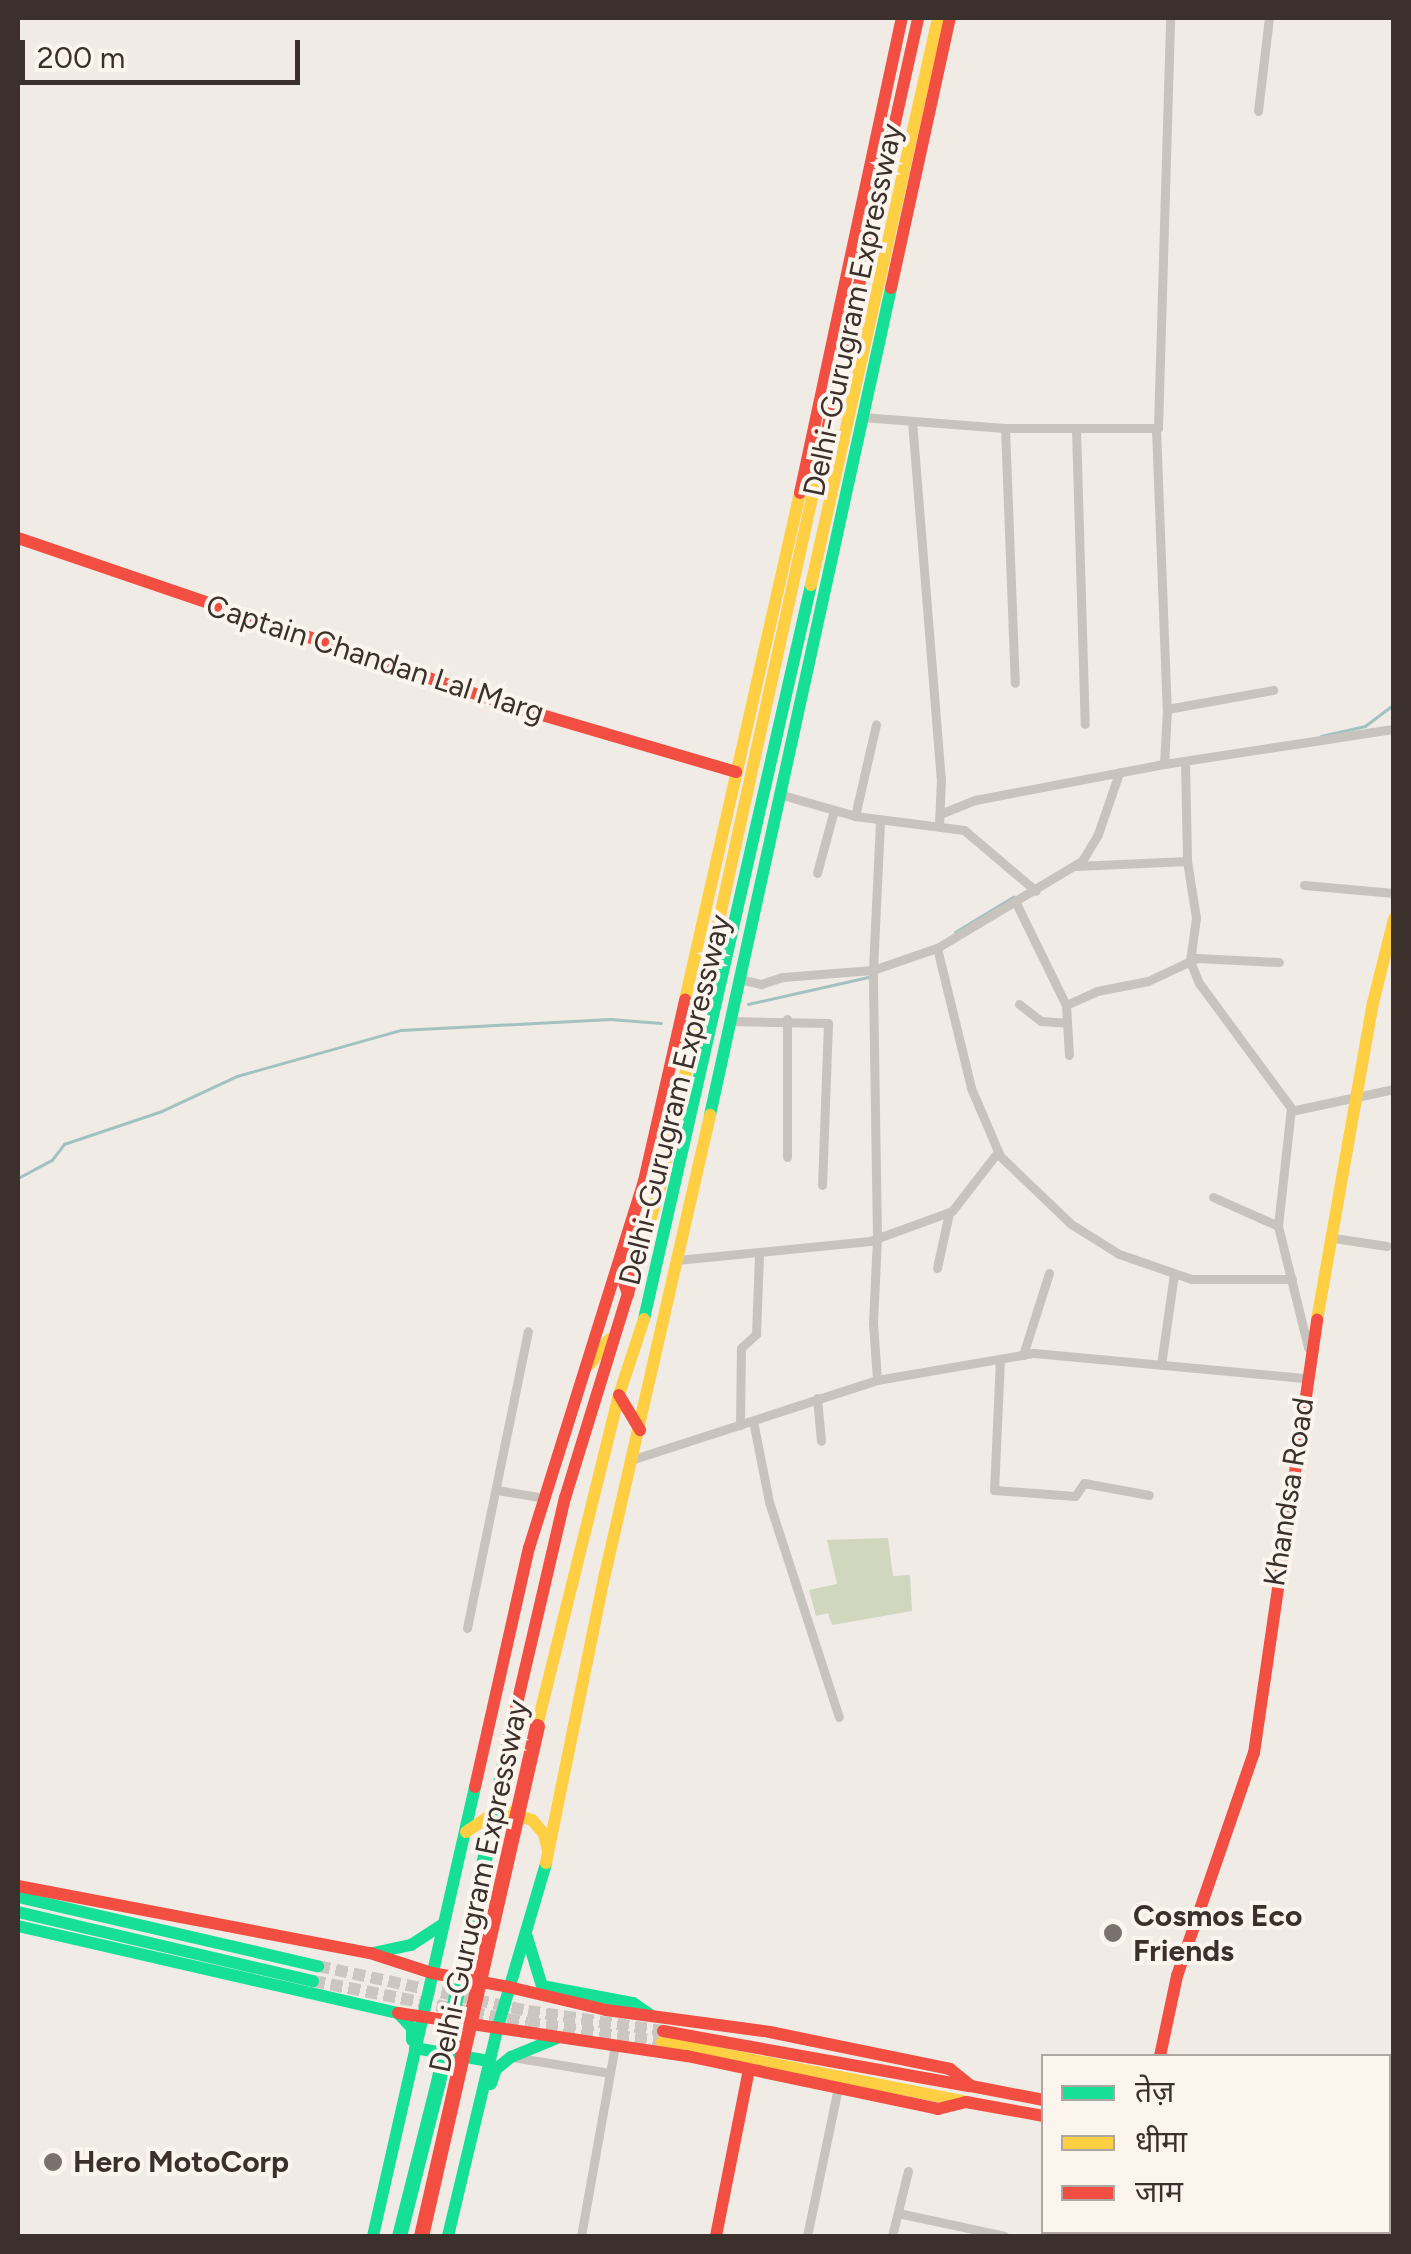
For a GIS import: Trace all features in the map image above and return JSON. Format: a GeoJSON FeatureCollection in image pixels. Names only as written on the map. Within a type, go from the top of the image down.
{"type":"FeatureCollection","features":[{"type":"Feature","properties":{"kind":"main road"},"geometry":{"type":"LineString","coordinates":[[373,2236],[529,1548],[590,1364],[644,1181],[858,235],[860,205],[902,18]]}},
{"type":"Feature","properties":{"kind":"main road","name":"Delhi-Gurugram Expressway"},"geometry":{"type":"LineString","coordinates":[[399,2236],[438,2082],[564,1498],[661,1184],[918,18]]}},
{"type":"Feature","properties":{"kind":"main road","name":"Delhi-Gurugram Expressway"},"geometry":{"type":"LineString","coordinates":[[421,2236],[536,1726],[737,952],[938,18]]}},
{"type":"Feature","properties":{"kind":"main road"},"geometry":{"type":"LineString","coordinates":[[448,2236],[497,2030],[548,1851],[604,1574],[634,1459],[738,979],[737,952],[779,794],[950,18]]}},
{"type":"Feature","properties":{"kind":"main road","name":"Captain Chandan Lal Marg"},"geometry":{"type":"LineString","coordinates":[[18,538],[505,704],[736,772]]}},
{"type":"Feature","properties":{"kind":"main road","name":"Khandsa Road"},"geometry":{"type":"LineString","coordinates":[[1160,2054],[1177,1976],[1254,1752],[1310,1354],[1334,1238],[1356,1094],[1394,919]]}},
{"type":"Feature","properties":{"kind":"main road"},"geometry":{"type":"LineString","coordinates":[[619,1269],[628,1294]]}},
{"type":"Feature","properties":{"kind":"main road"},"geometry":{"type":"LineString","coordinates":[[590,1364],[616,1334]]}},
{"type":"Feature","properties":{"kind":"main road"},"geometry":{"type":"LineString","coordinates":[[619,1395],[640,1430]]}},
{"type":"Feature","properties":{"kind":"main road"},"geometry":{"type":"LineString","coordinates":[[464,1834],[500,1809],[539,1826],[548,1851]]}},
{"type":"Feature","properties":{"kind":"main road"},"geometry":{"type":"LineString","coordinates":[[18,1886],[370,1953],[432,1973],[528,1992],[652,2016],[770,2032],[950,2068],[968,2094]]}},
{"type":"Feature","properties":{"kind":"main road"},"geometry":{"type":"LineString","coordinates":[[18,1897],[315,1974],[18,1912]]}},
{"type":"Feature","properties":{"kind":"main road"},"geometry":{"type":"LineString","coordinates":[[370,1953],[411,1945],[443,1924]]}},
{"type":"Feature","properties":{"kind":"main road"},"geometry":{"type":"LineString","coordinates":[[18,1926],[422,2019],[614,2045],[938,2109],[968,2094],[1041,2100]]}},
{"type":"Feature","properties":{"kind":"main road"},"geometry":{"type":"LineString","coordinates":[[525,1930],[542,1986],[633,2003],[648,2009],[652,2016]]}},
{"type":"Feature","properties":{"kind":"main road"},"geometry":{"type":"LineString","coordinates":[[520,1955],[528,1992]]}},
{"type":"Feature","properties":{"kind":"main road"},"geometry":{"type":"LineString","coordinates":[[398,2013],[412,2028],[414,2053]]}},
{"type":"Feature","properties":{"kind":"main road"},"geometry":{"type":"LineString","coordinates":[[662,2036],[968,2094],[1041,2115]]}},
{"type":"Feature","properties":{"kind":"main road"},"geometry":{"type":"LineString","coordinates":[[470,2140],[481,2124],[496,2069],[510,2057],[559,2037]]}},
{"type":"Feature","properties":{"kind":"main road"},"geometry":{"type":"LineString","coordinates":[[414,2053],[489,2061]]}},
{"type":"Feature","properties":{"kind":"main road"},"geometry":{"type":"LineString","coordinates":[[716,2236],[749,2069]]}},
{"type":"Feature","properties":{"kind":"street"},"geometry":{"type":"LineString","coordinates":[[1164,764],[1167,709],[1156,429],[1170,18]]}},
{"type":"Feature","properties":{"kind":"street"},"geometry":{"type":"LineString","coordinates":[[1258,111],[1269,18]]}},
{"type":"Feature","properties":{"kind":"street"},"geometry":{"type":"LineString","coordinates":[[862,418],[1006,428],[1156,429]]}},
{"type":"Feature","properties":{"kind":"street"},"geometry":{"type":"LineString","coordinates":[[912,420],[941,778],[939,820]]}},
{"type":"Feature","properties":{"kind":"street"},"geometry":{"type":"LineString","coordinates":[[1006,428],[1015,683]]}},
{"type":"Feature","properties":{"kind":"street"},"geometry":{"type":"LineString","coordinates":[[1076,429],[1086,724]]}},
{"type":"Feature","properties":{"kind":"street"},"geometry":{"type":"LineString","coordinates":[[1167,709],[1273,690]]}},
{"type":"Feature","properties":{"kind":"street"},"geometry":{"type":"LineString","coordinates":[[854,816],[876,724]]}},
{"type":"Feature","properties":{"kind":"street"},"geometry":{"type":"LineString","coordinates":[[939,820],[974,800],[1164,764],[1394,729]]}},
{"type":"Feature","properties":{"kind":"street"},"geometry":{"type":"LineString","coordinates":[[1185,762],[1187,861],[1196,918],[1190,961],[1199,984],[1291,1111],[1278,1226],[1310,1354]]}},
{"type":"Feature","properties":{"kind":"street"},"geometry":{"type":"LineString","coordinates":[[738,979],[758,984],[782,978],[874,970],[937,948],[1076,866],[1098,834],[1118,773]]}},
{"type":"Feature","properties":{"kind":"street"},"geometry":{"type":"LineString","coordinates":[[779,794],[854,816],[939,820],[969,833],[1036,891]]}},
{"type":"Feature","properties":{"kind":"street"},"geometry":{"type":"LineString","coordinates":[[817,873],[834,810]]}},
{"type":"Feature","properties":{"kind":"street"},"geometry":{"type":"LineString","coordinates":[[877,1380],[873,1323],[877,1238],[874,970],[880,820]]}},
{"type":"Feature","properties":{"kind":"street"},"geometry":{"type":"LineString","coordinates":[[1076,866],[1187,861]]}},
{"type":"Feature","properties":{"kind":"street"},"geometry":{"type":"LineString","coordinates":[[1304,885],[1394,893]]}},
{"type":"Feature","properties":{"kind":"street"},"geometry":{"type":"LineString","coordinates":[[1015,900],[1066,1006],[1068,1055]]}},
{"type":"Feature","properties":{"kind":"street"},"geometry":{"type":"LineString","coordinates":[[937,948],[971,1088],[998,1152],[1088,1236],[1119,1254],[1192,1280],[1292,1279]]}},
{"type":"Feature","properties":{"kind":"street"},"geometry":{"type":"LineString","coordinates":[[1066,1006],[1098,991],[1148,981],[1190,961],[1206,958],[1279,962]]}},
{"type":"Feature","properties":{"kind":"street"},"geometry":{"type":"LineString","coordinates":[[1019,1004],[1041,1020],[1067,1024]]}},
{"type":"Feature","properties":{"kind":"street"},"geometry":{"type":"LineString","coordinates":[[788,1020],[788,1157]]}},
{"type":"Feature","properties":{"kind":"street"},"geometry":{"type":"LineString","coordinates":[[729,1021],[824,1020],[829,1025],[822,1102],[822,1185]]}},
{"type":"Feature","properties":{"kind":"street"},"geometry":{"type":"LineString","coordinates":[[1291,1111],[1356,1094],[1394,1089]]}},
{"type":"Feature","properties":{"kind":"street"},"geometry":{"type":"LineString","coordinates":[[937,1268],[949,1213],[998,1152]]}},
{"type":"Feature","properties":{"kind":"street"},"geometry":{"type":"LineString","coordinates":[[1214,1197],[1278,1226]]}},
{"type":"Feature","properties":{"kind":"street"},"geometry":{"type":"LineString","coordinates":[[676,1260],[852,1246],[949,1213]]}},
{"type":"Feature","properties":{"kind":"street"},"geometry":{"type":"LineString","coordinates":[[1334,1238],[1386,1246]]}},
{"type":"Feature","properties":{"kind":"street"},"geometry":{"type":"LineString","coordinates":[[740,1425],[741,1348],[756,1334],[759,1255]]}},
{"type":"Feature","properties":{"kind":"street"},"geometry":{"type":"LineString","coordinates":[[1024,1355],[1049,1273]]}},
{"type":"Feature","properties":{"kind":"street"},"geometry":{"type":"LineString","coordinates":[[1161,1365],[1174,1274]]}},
{"type":"Feature","properties":{"kind":"street"},"geometry":{"type":"LineString","coordinates":[[468,1628],[528,1332]]}},
{"type":"Feature","properties":{"kind":"street"},"geometry":{"type":"LineString","coordinates":[[634,1459],[877,1380],[1024,1355],[1065,1354],[1306,1378]]}},
{"type":"Feature","properties":{"kind":"street"},"geometry":{"type":"LineString","coordinates":[[1000,1359],[994,1490],[1075,1496],[1084,1483],[1149,1495]]}},
{"type":"Feature","properties":{"kind":"street"},"geometry":{"type":"LineString","coordinates":[[817,1398],[820,1441]]}},
{"type":"Feature","properties":{"kind":"street"},"geometry":{"type":"LineString","coordinates":[[753,1421],[769,1502],[839,1717]]}},
{"type":"Feature","properties":{"kind":"street"},"geometry":{"type":"LineString","coordinates":[[497,1490],[546,1498]]}},
{"type":"Feature","properties":{"kind":"street"},"geometry":{"type":"LineString","coordinates":[[581,2236],[614,2045]]}},
{"type":"Feature","properties":{"kind":"street"},"geometry":{"type":"LineString","coordinates":[[510,2057],[610,2073]]}},
{"type":"Feature","properties":{"kind":"street"},"geometry":{"type":"LineString","coordinates":[[807,2236],[838,2088]]}},
{"type":"Feature","properties":{"kind":"street"},"geometry":{"type":"LineString","coordinates":[[892,2236],[908,2170]]}},
{"type":"Feature","properties":{"kind":"street"},"geometry":{"type":"LineString","coordinates":[[898,2212],[1005,2236]]}},
{"type":"Feature","properties":{"kind":"green space"},"geometry":{"type":"Polygon","coordinates":[[[888,1538],[893,1576],[910,1575],[912,1611],[832,1625],[828,1613],[816,1616],[809,1590],[837,1584],[827,1540],[888,1538]]]}},
{"type":"Feature","properties":{"kind":"waterway"},"geometry":{"type":"LineString","coordinates":[[1321,736],[1365,726],[1394,704]]}},
{"type":"Feature","properties":{"kind":"waterway"},"geometry":{"type":"LineString","coordinates":[[955,932],[1013,897]]}},
{"type":"Feature","properties":{"kind":"waterway"},"geometry":{"type":"LineString","coordinates":[[748,1004],[869,977]]}},
{"type":"Feature","properties":{"kind":"waterway"},"geometry":{"type":"LineString","coordinates":[[18,1178],[52,1160],[64,1144],[162,1111],[237,1076],[401,1030],[610,1019],[661,1023]]}},
{"type":"Feature","properties":{"kind":"tunnel"},"geometry":{"type":"LineString","coordinates":[[318,1966],[528,2011],[663,2031]]}},
{"type":"Feature","properties":{"kind":"tunnel"},"geometry":{"type":"LineString","coordinates":[[313,1981],[528,2023],[662,2042]]}},
{"type":"Feature","properties":{"kind":"traffic: fast"},"geometry":{"type":"LineString","coordinates":[[710,1115],[891,288]]}},
{"type":"Feature","properties":{"kind":"traffic: fast"},"geometry":{"type":"LineString","coordinates":[[644,1319],[811,585]]}},
{"type":"Feature","properties":{"kind":"traffic: fast"},"geometry":{"type":"LineString","coordinates":[[399,2236],[438,2082],[513,1721]]}},
{"type":"Feature","properties":{"kind":"traffic: fast"},"geometry":{"type":"LineString","coordinates":[[373,2236],[475,1787]]}},
{"type":"Feature","properties":{"kind":"traffic: fast"},"geometry":{"type":"LineString","coordinates":[[448,2236],[497,2030],[546,1863]]}},
{"type":"Feature","properties":{"kind":"traffic: fast"},"geometry":{"type":"LineString","coordinates":[[18,1897],[318,1966]]}},
{"type":"Feature","properties":{"kind":"traffic: fast"},"geometry":{"type":"LineString","coordinates":[[18,1912],[313,1981]]}},
{"type":"Feature","properties":{"kind":"traffic: fast"},"geometry":{"type":"LineString","coordinates":[[373,1953],[411,1945],[443,1924]]}},
{"type":"Feature","properties":{"kind":"traffic: fast"},"geometry":{"type":"LineString","coordinates":[[18,1926],[398,2013],[412,2028],[412,2040]]}},
{"type":"Feature","properties":{"kind":"traffic: fast"},"geometry":{"type":"LineString","coordinates":[[527,1937],[542,1986],[633,2003],[652,2016]]}},
{"type":"Feature","properties":{"kind":"traffic: fast"},"geometry":{"type":"LineString","coordinates":[[491,2084],[496,2069],[511,2057],[557,2038]]}},
{"type":"Feature","properties":{"kind":"traffic: fast"},"geometry":{"type":"LineString","coordinates":[[415,2048],[489,2061]]}},
{"type":"Feature","properties":{"kind":"traffic: slow"},"geometry":{"type":"LineString","coordinates":[[811,585],[938,18]]}},
{"type":"Feature","properties":{"kind":"traffic: slow"},"geometry":{"type":"LineString","coordinates":[[647,1231],[661,1184],[828,425]]}},
{"type":"Feature","properties":{"kind":"traffic: slow"},"geometry":{"type":"LineString","coordinates":[[685,1000],[800,493]]}},
{"type":"Feature","properties":{"kind":"traffic: slow"},"geometry":{"type":"LineString","coordinates":[[1317,1320],[1373,1003],[1394,919]]}},
{"type":"Feature","properties":{"kind":"traffic: slow"},"geometry":{"type":"LineString","coordinates":[[546,1863],[605,1574],[710,1115]]}},
{"type":"Feature","properties":{"kind":"traffic: slow"},"geometry":{"type":"LineString","coordinates":[[537,1726],[619,1395],[644,1319]]}},
{"type":"Feature","properties":{"kind":"traffic: slow"},"geometry":{"type":"LineString","coordinates":[[590,1364],[609,1340]]}},
{"type":"Feature","properties":{"kind":"traffic: slow"},"geometry":{"type":"LineString","coordinates":[[466,1832],[500,1809],[532,1820],[544,1834],[548,1850]]}},
{"type":"Feature","properties":{"kind":"traffic: slow"},"geometry":{"type":"LineString","coordinates":[[662,2042],[963,2101]]}},
{"type":"Feature","properties":{"kind":"traffic: jam"},"geometry":{"type":"LineString","coordinates":[[800,493],[902,18]]}},
{"type":"Feature","properties":{"kind":"traffic: jam"},"geometry":{"type":"LineString","coordinates":[[828,425],[918,18]]}},
{"type":"Feature","properties":{"kind":"traffic: jam"},"geometry":{"type":"LineString","coordinates":[[891,288],[950,18]]}},
{"type":"Feature","properties":{"kind":"traffic: jam"},"geometry":{"type":"LineString","coordinates":[[18,538],[505,704],[736,772]]}},
{"type":"Feature","properties":{"kind":"traffic: jam"},"geometry":{"type":"LineString","coordinates":[[475,1787],[529,1548],[644,1181],[685,1000]]}},
{"type":"Feature","properties":{"kind":"traffic: jam"},"geometry":{"type":"LineString","coordinates":[[513,1721],[565,1498],[647,1231]]}},
{"type":"Feature","properties":{"kind":"traffic: jam"},"geometry":{"type":"LineString","coordinates":[[619,1269],[628,1294]]}},
{"type":"Feature","properties":{"kind":"traffic: jam"},"geometry":{"type":"LineString","coordinates":[[1160,2054],[1177,1976],[1254,1753],[1317,1320]]}},
{"type":"Feature","properties":{"kind":"traffic: jam"},"geometry":{"type":"LineString","coordinates":[[619,1395],[640,1430]]}},
{"type":"Feature","properties":{"kind":"traffic: jam"},"geometry":{"type":"LineString","coordinates":[[421,2236],[537,1726]]}},
{"type":"Feature","properties":{"kind":"traffic: jam"},"geometry":{"type":"LineString","coordinates":[[18,1886],[370,1953],[432,1973],[509,1987]]}},
{"type":"Feature","properties":{"kind":"traffic: jam"},"geometry":{"type":"LineString","coordinates":[[509,1987],[606,2010],[770,2032],[950,2069],[971,2086],[1041,2099]]}},
{"type":"Feature","properties":{"kind":"traffic: jam"},"geometry":{"type":"LineString","coordinates":[[398,2013],[687,2056],[938,2109],[966,2102],[1041,2115]]}},
{"type":"Feature","properties":{"kind":"traffic: jam"},"geometry":{"type":"LineString","coordinates":[[663,2031],[970,2086]]}},
{"type":"Feature","properties":{"kind":"traffic: jam"},"geometry":{"type":"LineString","coordinates":[[716,2236],[749,2069]]}},
{"type":"Feature","properties":{"kind":"place","name":"Cosmos Eco Friends"},"geometry":{"type":"Point","coordinates":[1113,1933]}},
{"type":"Feature","properties":{"kind":"place","name":"Hero MotoCorp"},"geometry":{"type":"Point","coordinates":[53,2162]}}]}
